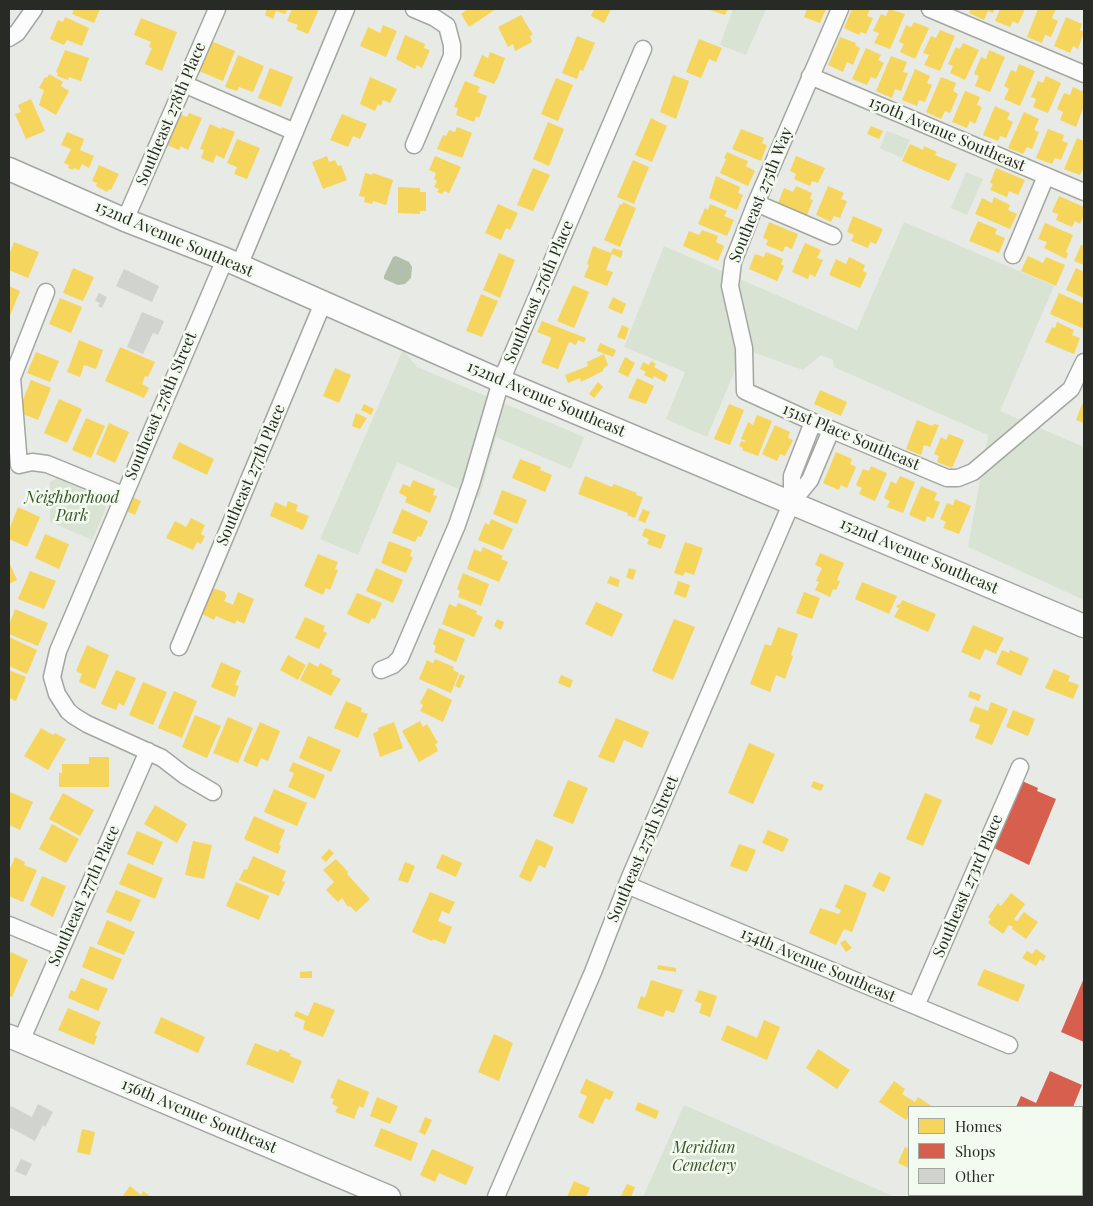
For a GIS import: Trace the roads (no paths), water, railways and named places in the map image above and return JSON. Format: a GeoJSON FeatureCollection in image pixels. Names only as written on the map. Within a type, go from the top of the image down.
{"type":"FeatureCollection","features":[{"type":"Feature","properties":{"kind":"street"},"geometry":{"type":"LineString","coordinates":[[9,38],[17,33],[34,9]]}},
{"type":"Feature","properties":{"kind":"street","name":"Southeast 278th Place"},"geometry":{"type":"LineString","coordinates":[[125,220],[217,9]]}},
{"type":"Feature","properties":{"kind":"street","name":"Southeast 278th Street"},"geometry":{"type":"LineString","coordinates":[[148,751],[80,720],[68,711],[57,694],[52,677],[58,651],[123,495],[295,132],[346,9]]}},
{"type":"Feature","properties":{"kind":"street"},"geometry":{"type":"LineString","coordinates":[[414,9],[435,18],[446,26],[452,45],[452,56],[414,145]]}},
{"type":"Feature","properties":{"kind":"street","name":"Southeast 275th Way"},"geometry":{"type":"LineString","coordinates":[[745,391],[744,348],[730,286],[733,262],[756,203],[840,9]]}},
{"type":"Feature","properties":{"kind":"street"},"geometry":{"type":"LineString","coordinates":[[930,9],[1084,74]]}},
{"type":"Feature","properties":{"kind":"street","name":"Southeast 276th Place"},"geometry":{"type":"LineString","coordinates":[[381,670],[393,665],[400,658],[457,525],[501,381],[643,49]]}},
{"type":"Feature","properties":{"kind":"street","name":"150th Avenue Southeast"},"geometry":{"type":"LineString","coordinates":[[810,76],[1084,192]]}},
{"type":"Feature","properties":{"kind":"street"},"geometry":{"type":"LineString","coordinates":[[193,88],[295,132]]}},
{"type":"Feature","properties":{"kind":"street","name":"152nd Avenue Southeast"},"geometry":{"type":"LineString","coordinates":[[9,169],[125,220],[232,262],[501,381],[1084,626]]}},
{"type":"Feature","properties":{"kind":"street"},"geometry":{"type":"LineString","coordinates":[[1013,256],[1046,176]]}},
{"type":"Feature","properties":{"kind":"street"},"geometry":{"type":"LineString","coordinates":[[756,203],[833,236]]}},
{"type":"Feature","properties":{"kind":"street"},"geometry":{"type":"LineString","coordinates":[[46,292],[12,378],[19,465],[32,462],[47,464],[123,495]]}},
{"type":"Feature","properties":{"kind":"street","name":"Southeast 277th Place"},"geometry":{"type":"LineString","coordinates":[[179,647],[323,303]]}},
{"type":"Feature","properties":{"kind":"street","name":"151st Place Southeast"},"geometry":{"type":"LineString","coordinates":[[745,391],[831,430],[947,478],[958,478],[972,472],[1071,389],[1084,362]]}},
{"type":"Feature","properties":{"kind":"street","name":"Southeast 275th Street"},"geometry":{"type":"LineString","coordinates":[[792,502],[792,476],[813,422]]}},
{"type":"Feature","properties":{"kind":"street","name":"Southeast 275th Street"},"geometry":{"type":"LineString","coordinates":[[496,1197],[593,972],[627,885],[792,502],[810,480],[831,430]]}},
{"type":"Feature","properties":{"kind":"street"},"geometry":{"type":"LineString","coordinates":[[148,751],[162,758],[184,775],[213,792]]}},
{"type":"Feature","properties":{"kind":"street","name":"Southeast 277th Place"},"geometry":{"type":"LineString","coordinates":[[15,1039],[62,947],[148,751]]}},
{"type":"Feature","properties":{"kind":"street","name":"Southeast 273rd Place"},"geometry":{"type":"LineString","coordinates":[[916,1006],[1020,767]]}},
{"type":"Feature","properties":{"kind":"street","name":"154th Avenue Southeast"},"geometry":{"type":"LineString","coordinates":[[627,885],[1009,1045]]}},
{"type":"Feature","properties":{"kind":"street"},"geometry":{"type":"LineString","coordinates":[[9,925],[62,947]]}},
{"type":"Feature","properties":{"kind":"street","name":"156th Avenue Southeast"},"geometry":{"type":"LineString","coordinates":[[15,1039],[389,1197]]}},
{"type":"Feature","properties":{"kind":"park label","name":"Neighborhood Park"},"geometry":{"type":"Point","coordinates":[72,507]}},
{"type":"Feature","properties":{"kind":"park label","name":"Meridian Cemetery"},"geometry":{"type":"Point","coordinates":[704,1157]}}]}
